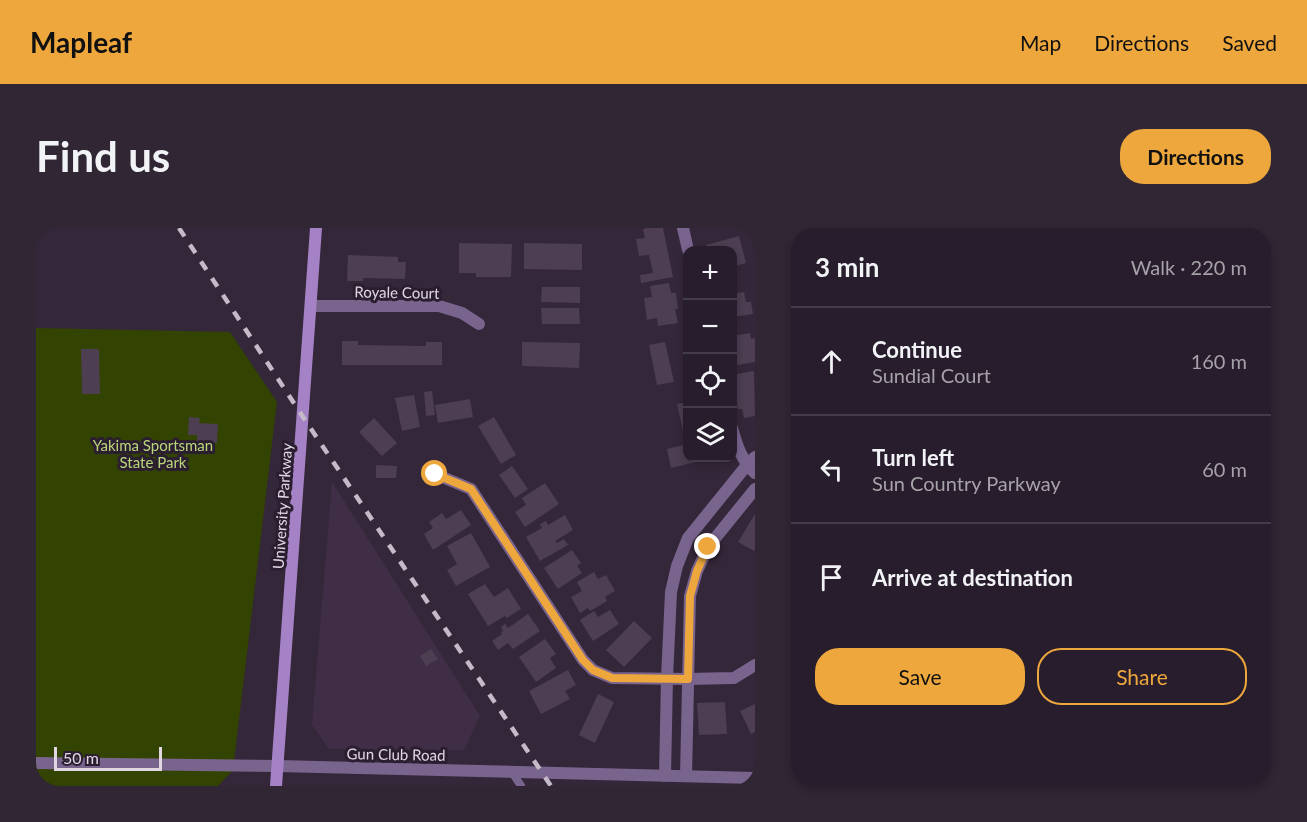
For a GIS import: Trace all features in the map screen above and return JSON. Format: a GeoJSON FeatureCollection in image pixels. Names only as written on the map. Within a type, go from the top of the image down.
{"type":"FeatureCollection","features":[{"type":"Feature","properties":{"kind":"main road","name":"University Parkway"},"geometry":{"type":"LineString","coordinates":[[276,786],[316,228]]}},
{"type":"Feature","properties":{"kind":"street"},"geometry":{"type":"LineString","coordinates":[[683,228],[687,246]]}},
{"type":"Feature","properties":{"kind":"street","name":"Royale Court"},"geometry":{"type":"LineString","coordinates":[[311,306],[439,306],[462,313],[478,324]]}},
{"type":"Feature","properties":{"kind":"street"},"geometry":{"type":"LineString","coordinates":[[665,776],[671,592],[677,566],[688,538],[752,465],[737,448]]}},
{"type":"Feature","properties":{"kind":"street"},"geometry":{"type":"LineString","coordinates":[[435,474],[471,489],[583,660],[593,670],[612,678],[734,678],[755,665]]}},
{"type":"Feature","properties":{"kind":"street"},"geometry":{"type":"LineString","coordinates":[[686,776],[690,596],[697,571],[708,547],[755,489]]}},
{"type":"Feature","properties":{"kind":"street","name":"Gun Club Road"},"geometry":{"type":"LineString","coordinates":[[36,763],[278,766],[755,778]]}},
{"type":"Feature","properties":{"kind":"lane"},"geometry":{"type":"LineString","coordinates":[[512,772],[521,786]]}},
{"type":"Feature","properties":{"kind":"shaded area"},"geometry":{"type":"Polygon","coordinates":[[[332,482],[480,716],[464,750],[329,749],[312,725],[332,482]]]}},
{"type":"Feature","properties":{"kind":"green space","name":"Yakima Sportsman State Park"},"geometry":{"type":"Polygon","coordinates":[[[36,328],[230,332],[277,402],[233,770],[218,786],[36,786],[36,328]]]}},
{"type":"Feature","properties":{"kind":"building"},"geometry":{"type":"Polygon","coordinates":[[[663,228],[673,277],[641,283],[640,275],[653,273],[649,255],[639,256],[636,239],[645,238],[643,229],[663,228]]]}},
{"type":"Feature","properties":{"kind":"building"},"geometry":{"type":"Polygon","coordinates":[[[739,236],[746,263],[737,266],[737,246],[706,245],[739,236]]]}},
{"type":"Feature","properties":{"kind":"building"},"geometry":{"type":"Polygon","coordinates":[[[459,243],[512,244],[511,277],[476,277],[476,273],[459,273],[459,243]]]}},
{"type":"Feature","properties":{"kind":"building"},"geometry":{"type":"Polygon","coordinates":[[[524,243],[582,244],[582,270],[524,269],[524,243]]]}},
{"type":"Feature","properties":{"kind":"building"},"geometry":{"type":"Polygon","coordinates":[[[348,255],[398,257],[398,262],[406,262],[405,279],[363,278],[363,281],[347,281],[348,255]]]}},
{"type":"Feature","properties":{"kind":"building"},"geometry":{"type":"Polygon","coordinates":[[[669,283],[671,293],[676,293],[678,309],[675,309],[678,323],[658,326],[657,318],[647,320],[644,298],[652,297],[650,286],[669,283]]]}},
{"type":"Feature","properties":{"kind":"building"},"geometry":{"type":"Polygon","coordinates":[[[542,287],[580,287],[580,303],[541,302],[542,287]]]}},
{"type":"Feature","properties":{"kind":"building"},"geometry":{"type":"Polygon","coordinates":[[[744,292],[746,302],[751,302],[753,314],[737,316],[737,293],[744,292]]]}},
{"type":"Feature","properties":{"kind":"building"},"geometry":{"type":"Polygon","coordinates":[[[541,308],[579,308],[580,324],[542,324],[541,308]]]}},
{"type":"Feature","properties":{"kind":"building"},"geometry":{"type":"Polygon","coordinates":[[[750,333],[751,339],[755,338],[755,362],[737,365],[737,335],[750,333]]]}},
{"type":"Feature","properties":{"kind":"building"},"geometry":{"type":"Polygon","coordinates":[[[342,341],[358,341],[358,345],[426,346],[426,342],[442,342],[442,365],[342,365],[342,341]]]}},
{"type":"Feature","properties":{"kind":"building"},"geometry":{"type":"Polygon","coordinates":[[[522,342],[580,343],[579,368],[522,366],[522,342]]]}},
{"type":"Feature","properties":{"kind":"building"},"geometry":{"type":"Polygon","coordinates":[[[665,342],[674,382],[657,385],[649,345],[665,342]]]}},
{"type":"Feature","properties":{"kind":"building"},"geometry":{"type":"Polygon","coordinates":[[[81,349],[99,349],[100,394],[82,394],[81,349]]]}},
{"type":"Feature","properties":{"kind":"building"},"geometry":{"type":"Polygon","coordinates":[[[754,371],[755,416],[744,418],[742,409],[738,409],[737,374],[754,371]]]}},
{"type":"Feature","properties":{"kind":"building"},"geometry":{"type":"Polygon","coordinates":[[[432,391],[435,415],[426,416],[424,392],[432,391]]]}},
{"type":"Feature","properties":{"kind":"building"},"geometry":{"type":"Polygon","coordinates":[[[414,395],[420,427],[402,431],[395,398],[414,395]]]}},
{"type":"Feature","properties":{"kind":"building"},"geometry":{"type":"Polygon","coordinates":[[[470,399],[473,417],[438,423],[435,405],[470,399]]]}},
{"type":"Feature","properties":{"kind":"building"},"geometry":{"type":"Polygon","coordinates":[[[683,403],[683,431],[677,404],[683,403]]]}},
{"type":"Feature","properties":{"kind":"building"},"geometry":{"type":"Polygon","coordinates":[[[189,417],[200,418],[199,423],[218,424],[217,443],[197,442],[197,435],[188,435],[189,417]]]}},
{"type":"Feature","properties":{"kind":"building"},"geometry":{"type":"Polygon","coordinates":[[[494,417],[516,455],[501,464],[478,426],[494,417]]]}},
{"type":"Feature","properties":{"kind":"building"},"geometry":{"type":"Polygon","coordinates":[[[374,418],[397,443],[382,456],[359,432],[374,418]]]}},
{"type":"Feature","properties":{"kind":"building"},"geometry":{"type":"Polygon","coordinates":[[[683,445],[683,462],[695,462],[671,468],[667,449],[683,445]]]}},
{"type":"Feature","properties":{"kind":"building"},"geometry":{"type":"Polygon","coordinates":[[[376,465],[397,466],[396,478],[376,478],[376,465]]]}},
{"type":"Feature","properties":{"kind":"building"},"geometry":{"type":"Polygon","coordinates":[[[512,466],[528,489],[515,498],[499,475],[512,466]]]}},
{"type":"Feature","properties":{"kind":"building"},"geometry":{"type":"Polygon","coordinates":[[[545,483],[559,504],[525,527],[515,512],[526,505],[522,498],[545,483]]]}},
{"type":"Feature","properties":{"kind":"building"},"geometry":{"type":"Polygon","coordinates":[[[461,510],[471,525],[433,550],[424,534],[433,528],[429,522],[442,513],[446,519],[461,510]]]}},
{"type":"Feature","properties":{"kind":"building"},"geometry":{"type":"Polygon","coordinates":[[[755,514],[755,549],[754,551],[738,542],[755,514]]]}},
{"type":"Feature","properties":{"kind":"building"},"geometry":{"type":"Polygon","coordinates":[[[565,515],[573,530],[555,541],[557,543],[564,539],[568,545],[540,561],[526,537],[542,528],[540,524],[546,521],[548,525],[565,515]]]}},
{"type":"Feature","properties":{"kind":"building"},"geometry":{"type":"Polygon","coordinates":[[[471,533],[490,567],[456,586],[447,570],[457,564],[447,546],[471,533]]]}},
{"type":"Feature","properties":{"kind":"building"},"geometry":{"type":"Polygon","coordinates":[[[572,550],[581,563],[577,566],[582,573],[558,589],[544,568],[572,550]]]}},
{"type":"Feature","properties":{"kind":"building"},"geometry":{"type":"Polygon","coordinates":[[[594,572],[598,579],[606,575],[615,591],[605,597],[607,601],[590,611],[588,608],[580,613],[571,597],[582,591],[577,582],[594,572]]]}},
{"type":"Feature","properties":{"kind":"building"},"geometry":{"type":"Polygon","coordinates":[[[485,584],[494,597],[508,588],[521,609],[488,626],[468,594],[485,584]]]}},
{"type":"Feature","properties":{"kind":"building"},"geometry":{"type":"Polygon","coordinates":[[[610,610],[619,624],[593,641],[580,620],[594,611],[598,617],[610,610]]]}},
{"type":"Feature","properties":{"kind":"building"},"geometry":{"type":"Polygon","coordinates":[[[528,614],[540,631],[513,649],[508,643],[498,650],[492,641],[502,634],[501,627],[505,624],[508,628],[528,614]]]}},
{"type":"Feature","properties":{"kind":"building"},"geometry":{"type":"Polygon","coordinates":[[[634,621],[652,638],[624,667],[606,650],[634,621]]]}},
{"type":"Feature","properties":{"kind":"building"},"geometry":{"type":"Polygon","coordinates":[[[545,639],[556,654],[550,658],[556,668],[536,682],[519,657],[545,639]]]}},
{"type":"Feature","properties":{"kind":"building"},"geometry":{"type":"Polygon","coordinates":[[[431,649],[438,659],[426,666],[420,656],[431,649]]]}},
{"type":"Feature","properties":{"kind":"building"},"geometry":{"type":"Polygon","coordinates":[[[568,670],[576,685],[565,691],[570,699],[541,714],[529,691],[568,670]]]}},
{"type":"Feature","properties":{"kind":"building"},"geometry":{"type":"Polygon","coordinates":[[[598,694],[614,702],[595,743],[579,735],[598,694]]]}},
{"type":"Feature","properties":{"kind":"building"},"geometry":{"type":"Polygon","coordinates":[[[725,702],[727,734],[699,735],[697,703],[725,702]]]}},
{"type":"Feature","properties":{"kind":"building"},"geometry":{"type":"Polygon","coordinates":[[[755,704],[755,732],[751,734],[740,711],[755,704]]]}},
{"type":"Feature","properties":{"kind":"railway"},"geometry":{"type":"LineString","coordinates":[[179,228],[551,786]]}},
{"type":"Feature","properties":{"kind":"route"},"geometry":{"type":"LineString","coordinates":[[435,474],[471,489],[583,660],[593,670],[612,678],[688,679],[690,596],[697,571],[708,547]]}}]}
